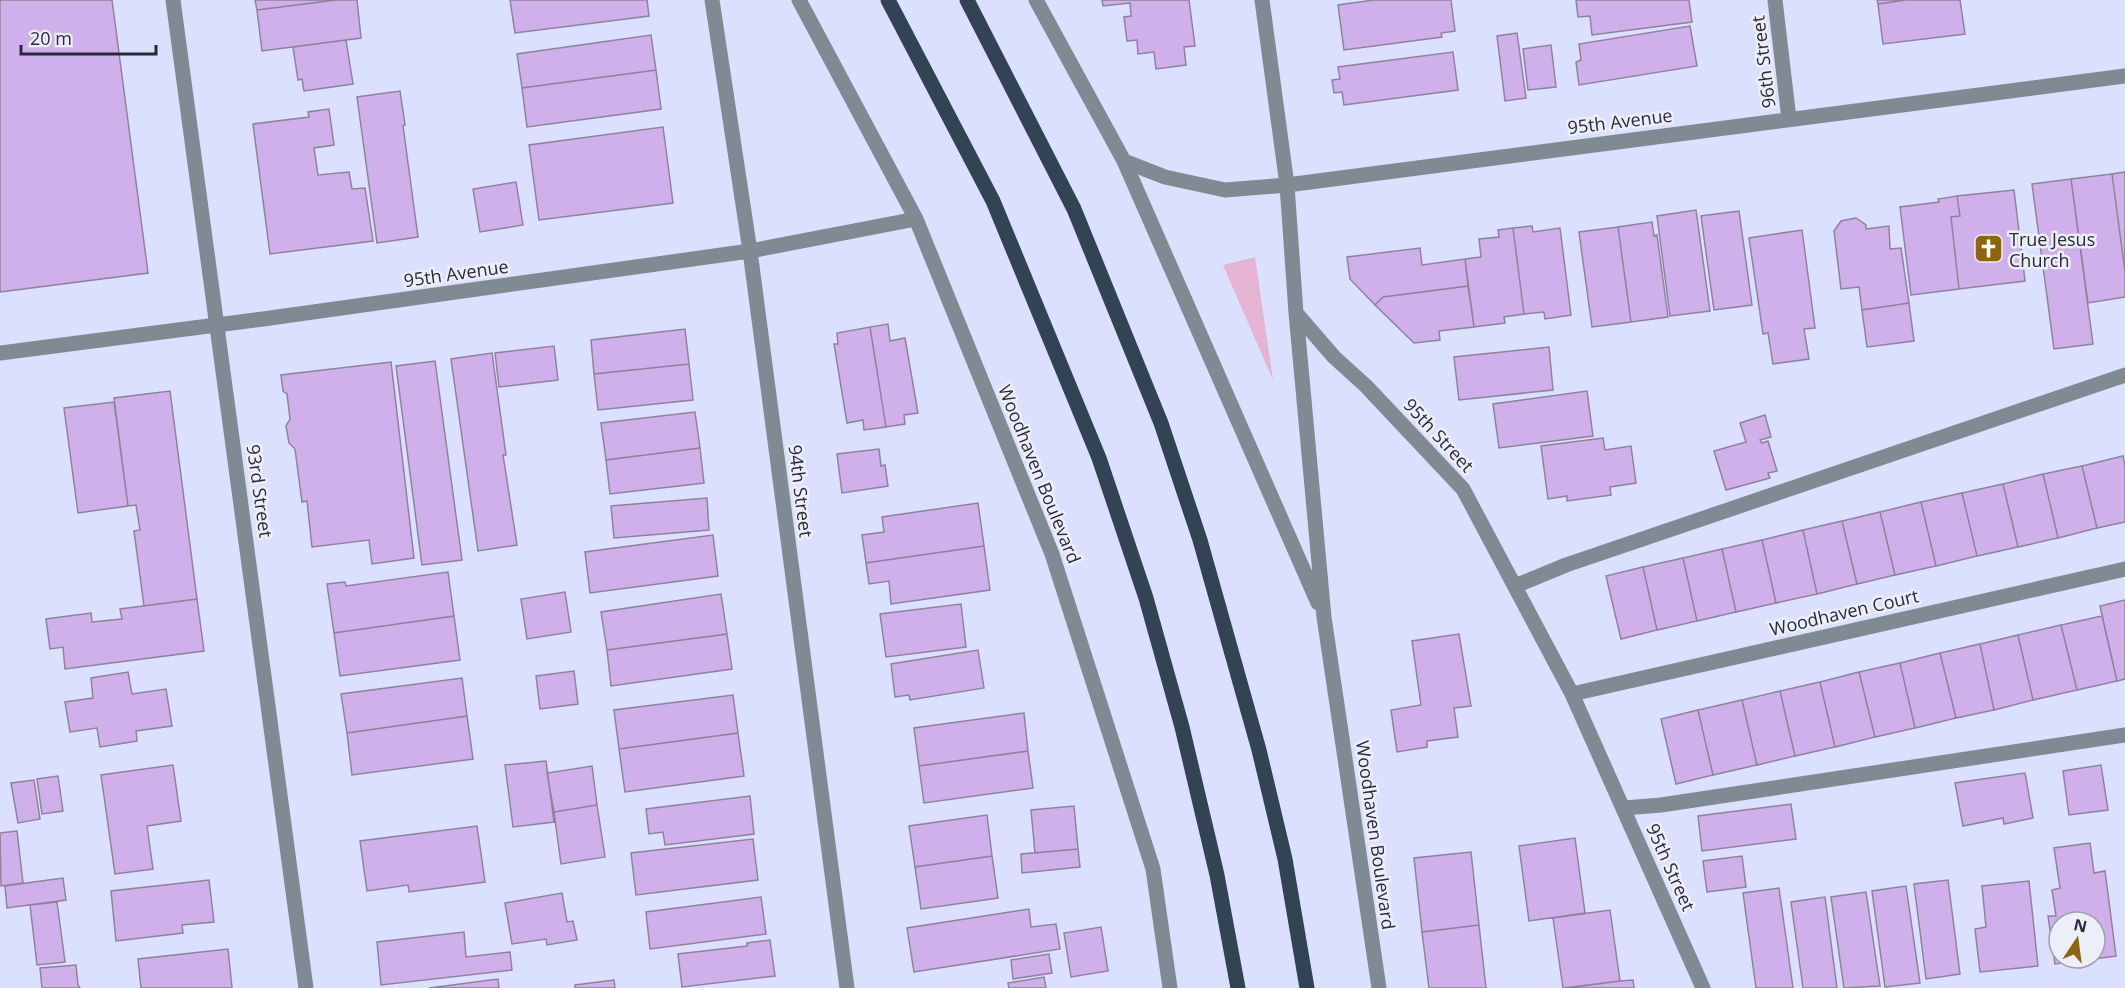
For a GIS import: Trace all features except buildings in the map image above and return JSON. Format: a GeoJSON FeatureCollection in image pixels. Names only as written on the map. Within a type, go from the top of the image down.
{"type":"FeatureCollection","features":[{"type":"Feature","properties":{"kind":"main road"},"geometry":{"type":"LineString","coordinates":[[888,0],[993,201],[1099,459],[1146,598],[1182,727],[1217,875],[1238,988]]}},
{"type":"Feature","properties":{"kind":"main road"},"geometry":{"type":"LineString","coordinates":[[967,0],[1074,209],[1164,434],[1200,540],[1259,750],[1285,859],[1308,988]]}},
{"type":"Feature","properties":{"kind":"street","name":"93rd Street"},"geometry":{"type":"LineString","coordinates":[[173,0],[306,988]]}},
{"type":"Feature","properties":{"kind":"street","name":"94th Street"},"geometry":{"type":"LineString","coordinates":[[712,0],[750,251],[847,988]]}},
{"type":"Feature","properties":{"kind":"street","name":"Woodhaven Boulevard"},"geometry":{"type":"LineString","coordinates":[[800,0],[916,219],[1052,554],[1153,869],[1170,988]]}},
{"type":"Feature","properties":{"kind":"street","name":"Woodhaven Boulevard"},"geometry":{"type":"LineString","coordinates":[[1036,0],[1124,161],[1324,617]]}},
{"type":"Feature","properties":{"kind":"street"},"geometry":{"type":"LineString","coordinates":[[1262,0],[1287,185],[1296,313]]}},
{"type":"Feature","properties":{"kind":"street","name":"96th Street"},"geometry":{"type":"LineString","coordinates":[[1775,0],[1789,118]]}},
{"type":"Feature","properties":{"kind":"street","name":"95th Avenue"},"geometry":{"type":"LineString","coordinates":[[1124,161],[1165,177],[1225,189],[1287,185],[2125,76]]}},
{"type":"Feature","properties":{"kind":"street","name":"95th Avenue"},"geometry":{"type":"LineString","coordinates":[[0,353],[750,251],[916,219]]}},
{"type":"Feature","properties":{"kind":"street","name":"Woodhaven Boulevard"},"geometry":{"type":"LineString","coordinates":[[1296,313],[1324,617],[1379,988]]}},
{"type":"Feature","properties":{"kind":"street","name":"95th Street"},"geometry":{"type":"LineString","coordinates":[[1296,313],[1334,357],[1366,386],[1462,489],[1572,694],[1703,988]]}},
{"type":"Feature","properties":{"kind":"street"},"geometry":{"type":"LineString","coordinates":[[1515,586],[1577,561],[2125,375]]}},
{"type":"Feature","properties":{"kind":"street","name":"Woodhaven Court"},"geometry":{"type":"LineString","coordinates":[[1572,694],[2125,568]]}},
{"type":"Feature","properties":{"kind":"street"},"geometry":{"type":"LineString","coordinates":[[1624,808],[1661,805],[2125,735]]}},
{"type":"Feature","properties":{"kind":"shaded area"},"geometry":{"type":"Polygon","coordinates":[[[1255,257],[1273,380],[1223,265],[1255,257]]]}},
{"type":"Feature","properties":{"kind":"place","name":"True Jesus Church"},"geometry":{"type":"Point","coordinates":[1988,249]}}]}
